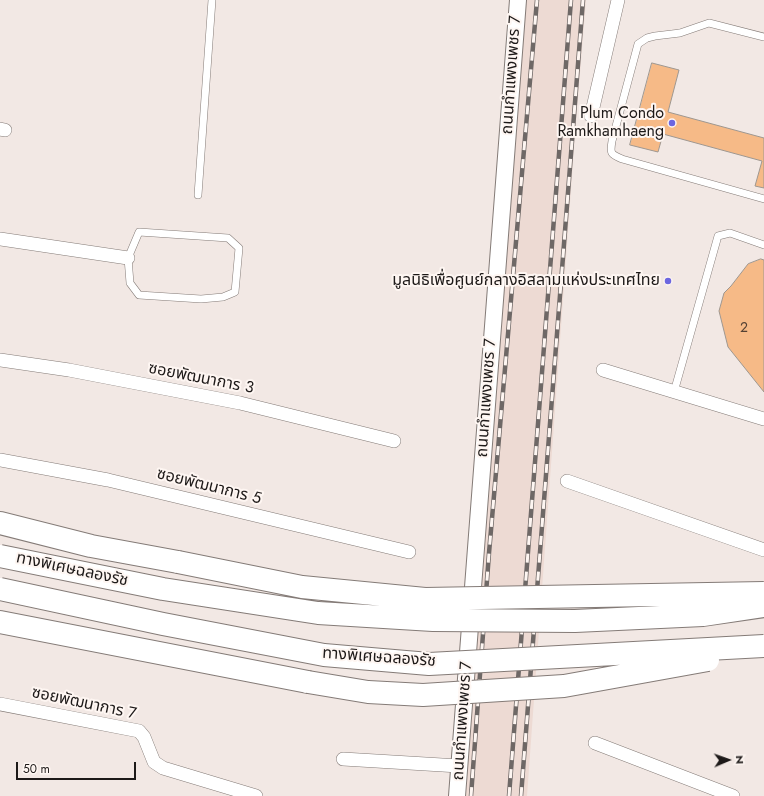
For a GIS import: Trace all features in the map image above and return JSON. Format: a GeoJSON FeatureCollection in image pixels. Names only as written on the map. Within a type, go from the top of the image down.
{"type":"FeatureCollection","features":[{"type":"Feature","properties":{"kind":"highway"},"geometry":{"type":"LineString","coordinates":[[0,523],[91,546],[302,587],[425,599],[764,593]]}},
{"type":"Feature","properties":{"kind":"highway","name":"ทางพิเศษฉลองรัช"},"geometry":{"type":"LineString","coordinates":[[0,556],[163,589],[318,613],[433,620],[575,621],[703,615],[764,606]]}},
{"type":"Feature","properties":{"kind":"highway","name":"ทางพิเศษฉลองรัช"},"geometry":{"type":"LineString","coordinates":[[0,589],[163,624],[324,655],[429,664],[764,646]]}},
{"type":"Feature","properties":{"kind":"highway"},"geometry":{"type":"LineString","coordinates":[[0,622],[308,682],[368,692],[423,695],[564,686],[764,650]]}},
{"type":"Feature","properties":{"kind":"street","name":"ถนนกำแพงเพชร 7"},"geometry":{"type":"LineString","coordinates":[[457,796],[518,0]]}},
{"type":"Feature","properties":{"kind":"street"},"geometry":{"type":"LineString","coordinates":[[591,116],[618,0]]}},
{"type":"Feature","properties":{"kind":"street"},"geometry":{"type":"LineString","coordinates":[[0,239],[128,258]]}},
{"type":"Feature","properties":{"kind":"street","name":"ซอยพัฒนาการ 3"},"geometry":{"type":"LineString","coordinates":[[0,360],[69,370],[240,403],[394,441]]}},
{"type":"Feature","properties":{"kind":"street"},"geometry":{"type":"LineString","coordinates":[[603,370],[764,419]]}},
{"type":"Feature","properties":{"kind":"street","name":"ซอยพัฒนาการ 5"},"geometry":{"type":"LineString","coordinates":[[0,460],[108,480],[409,552]]}},
{"type":"Feature","properties":{"kind":"street"},"geometry":{"type":"LineString","coordinates":[[567,481],[764,550]]}},
{"type":"Feature","properties":{"kind":"street","name":"ซอยพัฒนาการ 7"},"geometry":{"type":"LineString","coordinates":[[0,704],[139,731],[144,737],[154,762],[163,768],[252,795]]}},
{"type":"Feature","properties":{"kind":"street"},"geometry":{"type":"LineString","coordinates":[[595,743],[733,796]]}},
{"type":"Feature","properties":{"kind":"street"},"geometry":{"type":"LineString","coordinates":[[343,760],[459,766]]}},
{"type":"Feature","properties":{"kind":"lane"},"geometry":{"type":"LineString","coordinates":[[198,195],[212,0]]}},
{"type":"Feature","properties":{"kind":"lane"},"geometry":{"type":"LineString","coordinates":[[764,37],[710,23],[680,33],[647,38],[638,44],[612,141],[611,151],[613,155],[622,159],[764,199]]}},
{"type":"Feature","properties":{"kind":"lane"},"geometry":{"type":"LineString","coordinates":[[139,232],[228,238],[239,248],[235,292],[223,297],[201,299],[139,295],[130,283],[128,258],[139,232]]}},
{"type":"Feature","properties":{"kind":"lane"},"geometry":{"type":"LineString","coordinates":[[674,392],[718,236],[730,233],[764,245]]}},
{"type":"Feature","properties":{"kind":"shaded area"},"geometry":{"type":"Polygon","coordinates":[[[526,0],[586,0],[527,796],[464,796],[526,0]]]}},
{"type":"Feature","properties":{"kind":"building","name":"Plum Condo Ramkhamhaeng"},"geometry":{"type":"Polygon","coordinates":[[[652,63],[679,70],[668,112],[764,138],[764,188],[755,186],[762,161],[663,134],[658,152],[630,145],[652,63]]]}},
{"type":"Feature","properties":{"kind":"building"},"geometry":{"type":"Polygon","coordinates":[[[761,259],[764,260],[764,392],[728,347],[719,311],[724,293],[748,264],[761,259]]]}},
{"type":"Feature","properties":{"kind":"railway"},"geometry":{"type":"LineString","coordinates":[[471,796],[489,553],[537,0]]}},
{"type":"Feature","properties":{"kind":"railway"},"geometry":{"type":"LineString","coordinates":[[509,796],[571,0]]}},
{"type":"Feature","properties":{"kind":"railway"},"geometry":{"type":"LineString","coordinates":[[521,796],[583,0]]}},
{"type":"Feature","properties":{"kind":"place","name":"Plum Condo Ramkhamhaeng"},"geometry":{"type":"Point","coordinates":[672,123]}},
{"type":"Feature","properties":{"kind":"place","name":"มูลนิธิเพื่อศูนย์กลางอิสลามแห่งประเทศไทย"},"geometry":{"type":"Point","coordinates":[668,281]}}]}
